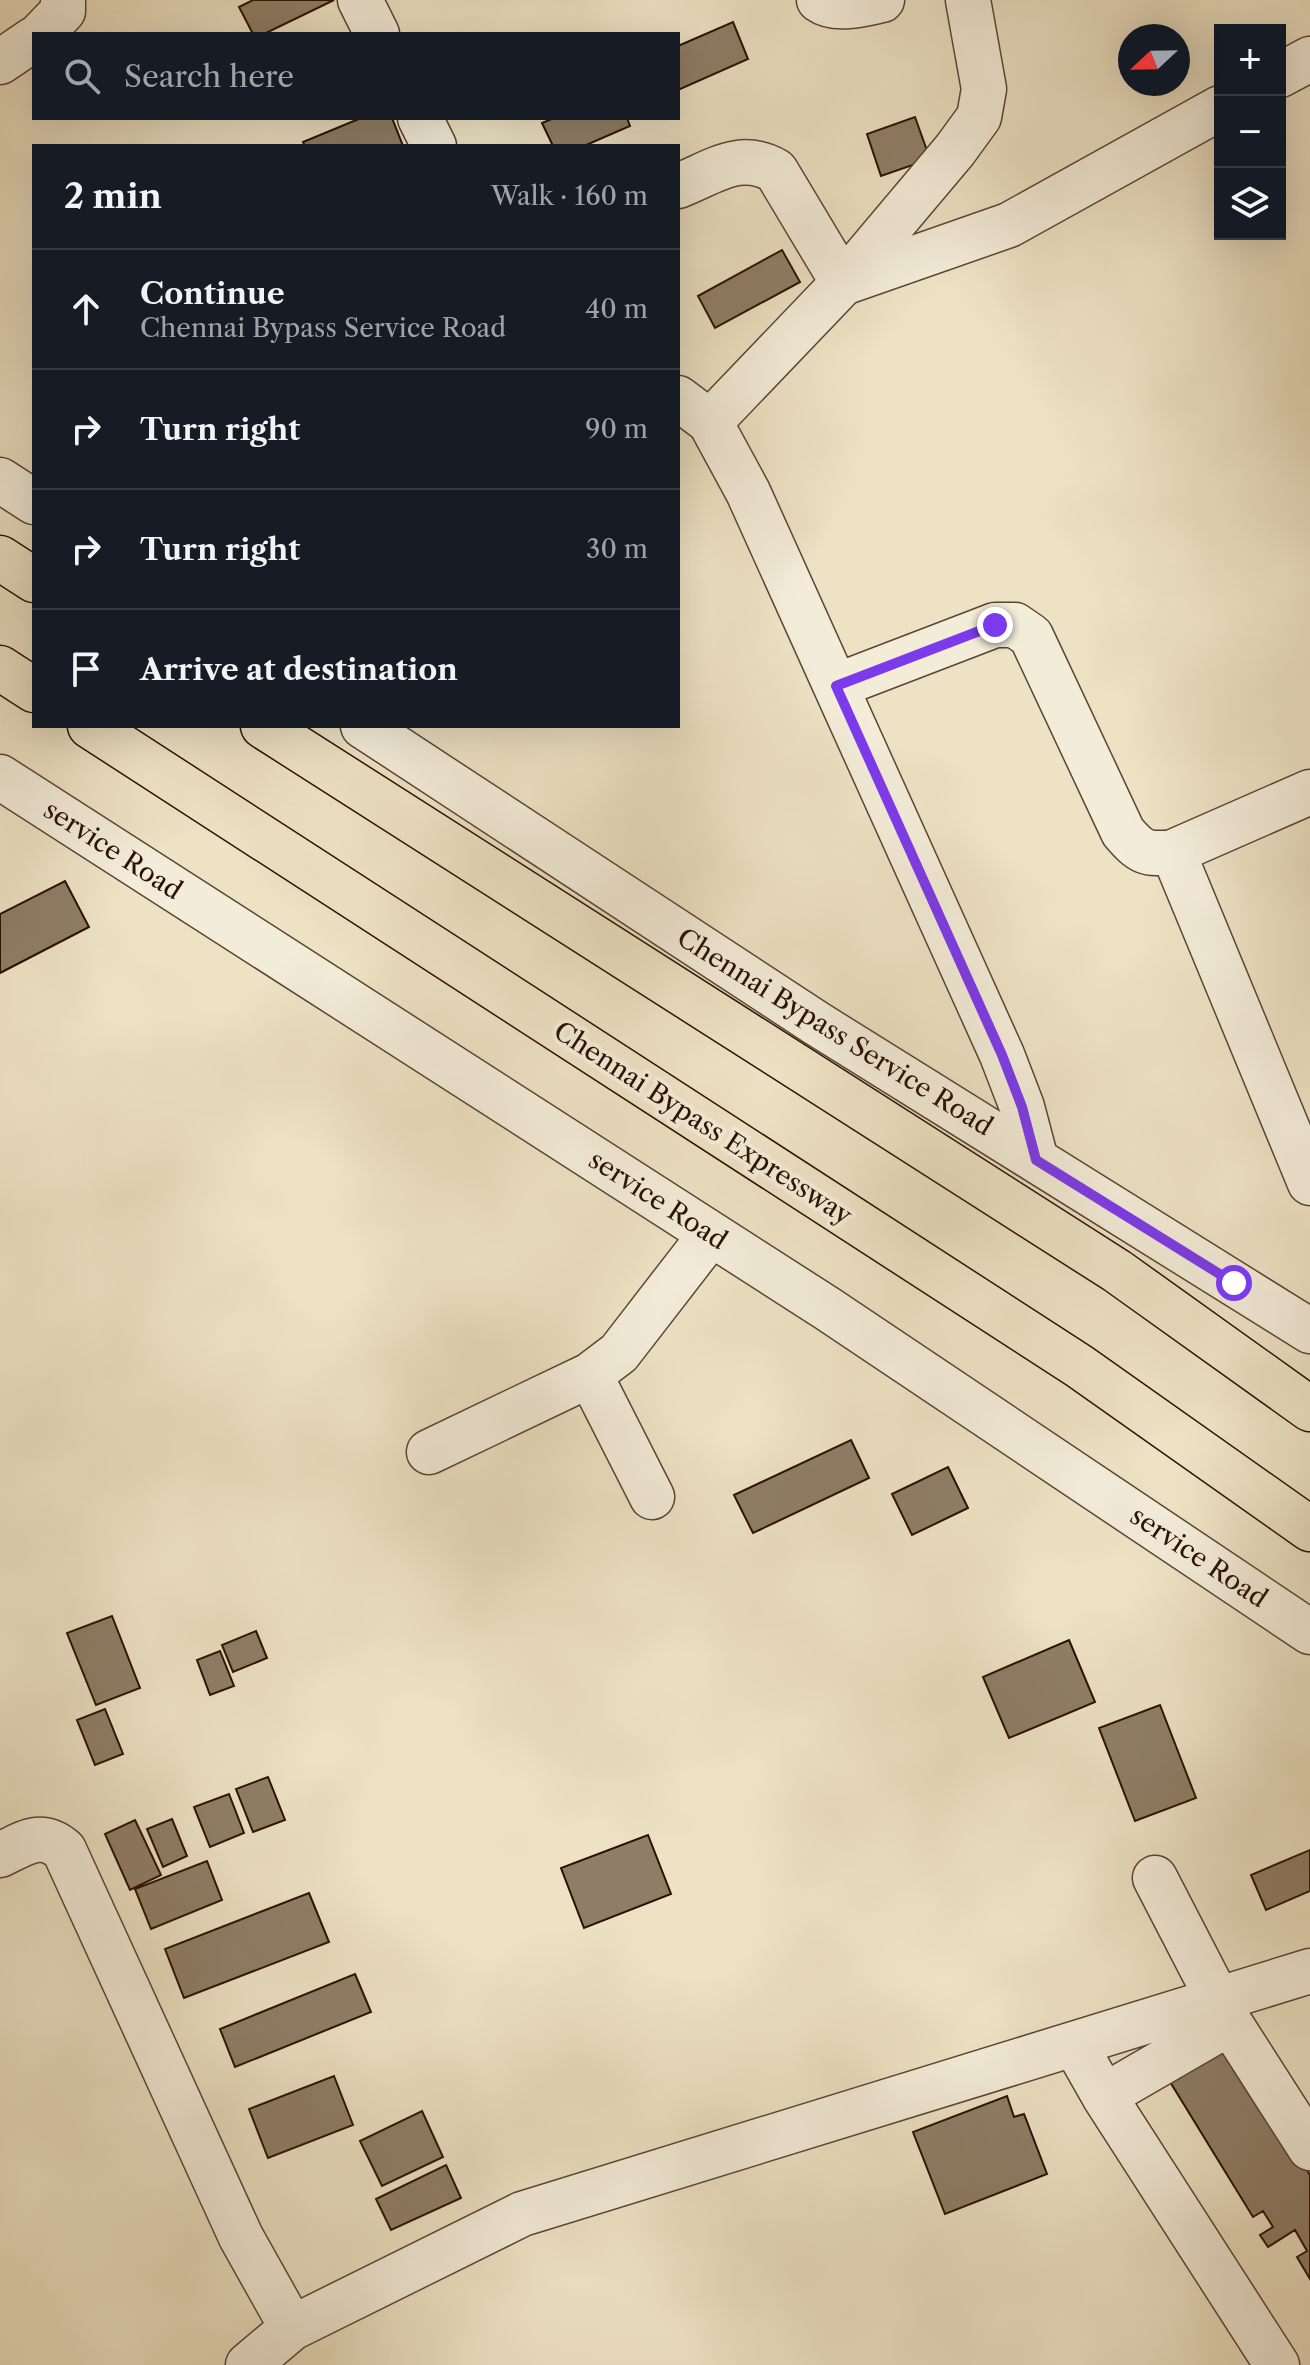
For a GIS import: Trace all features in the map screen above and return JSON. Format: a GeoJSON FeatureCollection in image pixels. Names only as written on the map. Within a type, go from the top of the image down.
{"type":"FeatureCollection","features":[{"type":"Feature","properties":{"kind":"highway"},"geometry":{"type":"LineString","coordinates":[[0,558],[32,579]]}},
{"type":"Feature","properties":{"kind":"highway"},"geometry":{"type":"LineString","coordinates":[[0,668],[32,689]]}},
{"type":"Feature","properties":{"kind":"highway","name":"Chennai Bypass Expressway"},"geometry":{"type":"LineString","coordinates":[[93,728],[1079,1366],[1310,1529]]}},
{"type":"Feature","properties":{"kind":"highway"},"geometry":{"type":"LineString","coordinates":[[266,728],[1117,1271],[1310,1409]]}},
{"type":"Feature","properties":{"kind":"street"},"geometry":{"type":"LineString","coordinates":[[43,32],[63,11],[63,0]]}},
{"type":"Feature","properties":{"kind":"street"},"geometry":{"type":"LineString","coordinates":[[360,0],[376,32]]}},
{"type":"Feature","properties":{"kind":"street"},"geometry":{"type":"LineString","coordinates":[[819,0],[827,6],[859,5],[882,0]]}},
{"type":"Feature","properties":{"kind":"street"},"geometry":{"type":"LineString","coordinates":[[968,0],[984,89],[979,117],[843,283],[694,410],[748,492],[1002,1055],[1022,1107],[1036,1160]]}},
{"type":"Feature","properties":{"kind":"street"},"geometry":{"type":"LineString","coordinates":[[0,62],[32,40]]}},
{"type":"Feature","properties":{"kind":"street"},"geometry":{"type":"LineString","coordinates":[[1286,72],[1310,59]]}},
{"type":"Feature","properties":{"kind":"street"},"geometry":{"type":"LineString","coordinates":[[843,283],[1009,225],[1214,111]]}},
{"type":"Feature","properties":{"kind":"street"},"geometry":{"type":"LineString","coordinates":[[421,120],[433,144]]}},
{"type":"Feature","properties":{"kind":"street"},"geometry":{"type":"LineString","coordinates":[[680,185],[740,161],[761,163],[776,171],[843,283]]}},
{"type":"Feature","properties":{"kind":"street"},"geometry":{"type":"LineString","coordinates":[[0,480],[32,501]]}},
{"type":"Feature","properties":{"kind":"street"},"geometry":{"type":"LineString","coordinates":[[836,686],[995,625],[1015,625],[1031,636],[1123,832],[1137,848],[1151,854],[1173,852],[1310,792]]}},
{"type":"Feature","properties":{"kind":"street","name":"Chennai Bypass Service Road"},"geometry":{"type":"LineString","coordinates":[[366,728],[816,1023],[1310,1331]]}},
{"type":"Feature","properties":{"kind":"street","name":"service Road"},"geometry":{"type":"LineString","coordinates":[[0,777],[841,1318],[1310,1632]]}},
{"type":"Feature","properties":{"kind":"street"},"geometry":{"type":"LineString","coordinates":[[1173,852],[1310,1183]]}},
{"type":"Feature","properties":{"kind":"street"},"geometry":{"type":"LineString","coordinates":[[429,1452],[590,1375],[619,1353],[711,1234]]}},
{"type":"Feature","properties":{"kind":"street"},"geometry":{"type":"LineString","coordinates":[[590,1375],[652,1497]]}},
{"type":"Feature","properties":{"kind":"street"},"geometry":{"type":"LineString","coordinates":[[0,1855],[42,1838],[53,1841],[64,1850],[241,2237],[292,2328]]}},
{"type":"Feature","properties":{"kind":"street"},"geometry":{"type":"LineString","coordinates":[[1155,1878],[1223,2011],[1310,2148]]}},
{"type":"Feature","properties":{"kind":"street"},"geometry":{"type":"LineString","coordinates":[[1104,2096],[1223,2011],[1310,1971]]}},
{"type":"Feature","properties":{"kind":"street"},"geometry":{"type":"LineString","coordinates":[[248,2365],[292,2328],[522,2214],[1075,2045],[1223,2011]]}},
{"type":"Feature","properties":{"kind":"street"},"geometry":{"type":"LineString","coordinates":[[1075,2045],[1104,2096],[1277,2365]]}},
{"type":"Feature","properties":{"kind":"building"},"geometry":{"type":"Polygon","coordinates":[[[253,0],[334,0],[268,32],[252,32],[239,7],[253,0]]]}},
{"type":"Feature","properties":{"kind":"building"},"geometry":{"type":"Polygon","coordinates":[[[733,22],[748,59],[680,89],[680,45],[733,22]]]}},
{"type":"Feature","properties":{"kind":"building"},"geometry":{"type":"Polygon","coordinates":[[[915,117],[930,159],[881,176],[867,134],[915,117]]]}},
{"type":"Feature","properties":{"kind":"building"},"geometry":{"type":"Polygon","coordinates":[[[356,120],[393,120],[402,144],[304,144],[356,120]]]}},
{"type":"Feature","properties":{"kind":"building"},"geometry":{"type":"Polygon","coordinates":[[[549,120],[628,120],[630,126],[589,144],[552,144],[542,123],[549,120]]]}},
{"type":"Feature","properties":{"kind":"building"},"geometry":{"type":"Polygon","coordinates":[[[782,250],[800,282],[715,328],[698,296],[782,250]]]}},
{"type":"Feature","properties":{"kind":"building"},"geometry":{"type":"Polygon","coordinates":[[[65,881],[89,927],[0,973],[0,914],[65,881]]]}},
{"type":"Feature","properties":{"kind":"building"},"geometry":{"type":"Polygon","coordinates":[[[851,1440],[869,1478],[753,1533],[734,1495],[851,1440]]]}},
{"type":"Feature","properties":{"kind":"building"},"geometry":{"type":"Polygon","coordinates":[[[948,1467],[968,1508],[912,1535],[892,1494],[948,1467]]]}},
{"type":"Feature","properties":{"kind":"building"},"geometry":{"type":"Polygon","coordinates":[[[112,1616],[140,1688],[96,1705],[67,1633],[112,1616]]]}},
{"type":"Feature","properties":{"kind":"building"},"geometry":{"type":"Polygon","coordinates":[[[256,1631],[267,1658],[233,1672],[222,1645],[256,1631]]]}},
{"type":"Feature","properties":{"kind":"building"},"geometry":{"type":"Polygon","coordinates":[[[1069,1640],[1095,1702],[1009,1738],[983,1677],[1069,1640]]]}},
{"type":"Feature","properties":{"kind":"building"},"geometry":{"type":"Polygon","coordinates":[[[220,1651],[234,1686],[210,1695],[197,1660],[220,1651]]]}},
{"type":"Feature","properties":{"kind":"building"},"geometry":{"type":"Polygon","coordinates":[[[1160,1705],[1196,1798],[1135,1821],[1099,1728],[1160,1705]]]}},
{"type":"Feature","properties":{"kind":"building"},"geometry":{"type":"Polygon","coordinates":[[[105,1709],[123,1754],[95,1765],[77,1720],[105,1709]]]}},
{"type":"Feature","properties":{"kind":"building"},"geometry":{"type":"Polygon","coordinates":[[[268,1777],[285,1820],[253,1832],[236,1789],[268,1777]]]}},
{"type":"Feature","properties":{"kind":"building"},"geometry":{"type":"Polygon","coordinates":[[[229,1794],[244,1833],[210,1847],[194,1807],[229,1794]]]}},
{"type":"Feature","properties":{"kind":"building"},"geometry":{"type":"Polygon","coordinates":[[[172,1819],[187,1856],[163,1867],[147,1829],[172,1819]]]}},
{"type":"Feature","properties":{"kind":"building"},"geometry":{"type":"Polygon","coordinates":[[[135,1820],[161,1875],[130,1890],[105,1834],[135,1820]]]}},
{"type":"Feature","properties":{"kind":"building"},"geometry":{"type":"Polygon","coordinates":[[[648,1835],[671,1894],[584,1928],[561,1868],[648,1835]]]}},
{"type":"Feature","properties":{"kind":"building"},"geometry":{"type":"Polygon","coordinates":[[[1310,1850],[1310,1891],[1266,1910],[1251,1875],[1310,1850]]]}},
{"type":"Feature","properties":{"kind":"building"},"geometry":{"type":"Polygon","coordinates":[[[207,1861],[222,1900],[151,1929],[135,1889],[207,1861]]]}},
{"type":"Feature","properties":{"kind":"building"},"geometry":{"type":"Polygon","coordinates":[[[309,1893],[329,1942],[184,1998],[165,1949],[309,1893]]]}},
{"type":"Feature","properties":{"kind":"building"},"geometry":{"type":"Polygon","coordinates":[[[355,1974],[371,2012],[235,2067],[220,2029],[355,1974]]]}},
{"type":"Feature","properties":{"kind":"building"},"geometry":{"type":"Polygon","coordinates":[[[1225,2035],[1310,2175],[1310,2279],[1297,2257],[1307,2251],[1295,2230],[1268,2247],[1260,2235],[1273,2227],[1263,2211],[1253,2217],[1164,2072],[1225,2035]]]}},
{"type":"Feature","properties":{"kind":"building"},"geometry":{"type":"Polygon","coordinates":[[[334,2076],[353,2125],[268,2158],[249,2109],[334,2076]]]}},
{"type":"Feature","properties":{"kind":"building"},"geometry":{"type":"Polygon","coordinates":[[[1007,2096],[1014,2117],[1024,2114],[1047,2174],[945,2214],[913,2132],[1007,2096]]]}},
{"type":"Feature","properties":{"kind":"building"},"geometry":{"type":"Polygon","coordinates":[[[422,2111],[443,2157],[382,2186],[360,2141],[422,2111]]]}},
{"type":"Feature","properties":{"kind":"building"},"geometry":{"type":"Polygon","coordinates":[[[446,2165],[461,2198],[391,2230],[376,2199],[446,2165]]]}},
{"type":"Feature","properties":{"kind":"route"},"geometry":{"type":"LineString","coordinates":[[995,625],[836,686],[1002,1055],[1022,1107],[1036,1160],[1234,1283]]}}]}
